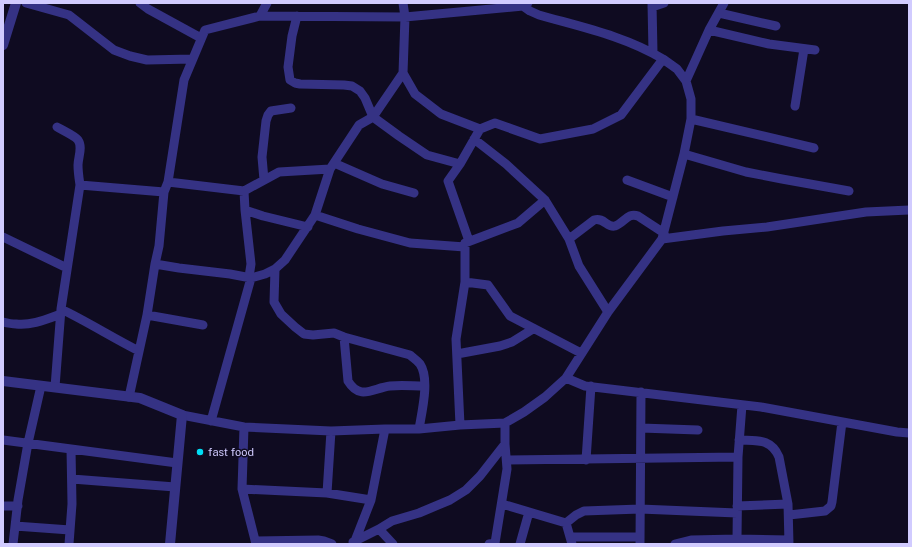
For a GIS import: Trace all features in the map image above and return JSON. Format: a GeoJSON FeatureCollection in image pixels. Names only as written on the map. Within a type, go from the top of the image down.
{"type":"FeatureCollection","features":[{"type":"Feature","properties":{"kind":"street"},"geometry":{"type":"LineString","coordinates":[[3,45],[16,3]]}},
{"type":"Feature","properties":{"kind":"street"},"geometry":{"type":"LineString","coordinates":[[26,3],[69,15],[114,50],[130,56],[147,60],[192,59]]}},
{"type":"Feature","properties":{"kind":"street"},"geometry":{"type":"LineString","coordinates":[[140,3],[148,9],[201,38]]}},
{"type":"Feature","properties":{"kind":"street"},"geometry":{"type":"LineString","coordinates":[[260,16],[267,3]]}},
{"type":"Feature","properties":{"kind":"street"},"geometry":{"type":"LineString","coordinates":[[403,3],[405,16],[403,73],[415,94],[441,114],[480,130]]}},
{"type":"Feature","properties":{"kind":"street"},"geometry":{"type":"LineString","coordinates":[[652,52],[652,5],[664,3]]}},
{"type":"Feature","properties":{"kind":"street"},"geometry":{"type":"LineString","coordinates":[[686,81],[709,30],[724,3]]}},
{"type":"Feature","properties":{"kind":"street"},"geometry":{"type":"LineString","coordinates":[[3,381],[55,388],[129,397],[140,398],[182,415],[244,427],[331,431],[419,429],[505,423],[546,398],[566,378],[608,312],[663,236],[684,154],[691,119],[691,99],[686,81],[677,69],[663,58],[652,52],[613,36],[539,15],[530,11],[525,4],[405,16],[260,16],[205,30],[184,80],[168,182],[164,192],[159,246],[147,315],[129,397]]}},
{"type":"Feature","properties":{"kind":"street"},"geometry":{"type":"LineString","coordinates":[[719,13],[776,26]]}},
{"type":"Feature","properties":{"kind":"street"},"geometry":{"type":"LineString","coordinates":[[297,16],[292,36],[288,67],[290,80],[300,84],[352,86],[360,91],[365,98],[373,117],[399,136],[428,156],[460,164]]}},
{"type":"Feature","properties":{"kind":"street"},"geometry":{"type":"LineString","coordinates":[[709,30],[770,44],[815,50]]}},
{"type":"Feature","properties":{"kind":"street"},"geometry":{"type":"LineString","coordinates":[[795,106],[804,49]]}},
{"type":"Feature","properties":{"kind":"street"},"geometry":{"type":"LineString","coordinates":[[460,425],[456,339],[465,282],[467,244],[448,181],[480,130],[495,123],[540,139],[593,129],[621,115],[663,58]]}},
{"type":"Feature","properties":{"kind":"street"},"geometry":{"type":"LineString","coordinates":[[155,264],[250,278],[265,274],[275,269],[285,260],[315,215],[332,166],[359,125],[373,117],[403,73]]}},
{"type":"Feature","properties":{"kind":"street"},"geometry":{"type":"LineString","coordinates":[[264,180],[262,157],[266,120],[271,110],[291,108]]}},
{"type":"Feature","properties":{"kind":"street"},"geometry":{"type":"LineString","coordinates":[[691,119],[814,148]]}},
{"type":"Feature","properties":{"kind":"street"},"geometry":{"type":"LineString","coordinates":[[55,388],[61,312],[80,184],[78,173],[79,142],[77,138],[56,127]]}},
{"type":"Feature","properties":{"kind":"street"},"geometry":{"type":"LineString","coordinates":[[474,139],[506,164],[545,200],[569,239],[580,266],[608,312]]}},
{"type":"Feature","properties":{"kind":"street"},"geometry":{"type":"LineString","coordinates":[[684,154],[746,172],[849,191]]}},
{"type":"Feature","properties":{"kind":"street"},"geometry":{"type":"LineString","coordinates":[[168,182],[244,191],[279,172],[332,166],[382,184],[414,193]]}},
{"type":"Feature","properties":{"kind":"street"},"geometry":{"type":"LineString","coordinates":[[627,180],[673,197]]}},
{"type":"Feature","properties":{"kind":"street"},"geometry":{"type":"LineString","coordinates":[[80,184],[164,192]]}},
{"type":"Feature","properties":{"kind":"street"},"geometry":{"type":"LineString","coordinates":[[211,421],[250,278],[251,264],[244,191]]}},
{"type":"Feature","properties":{"kind":"street"},"geometry":{"type":"LineString","coordinates":[[315,215],[358,229],[410,243],[467,244],[518,223],[545,200]]}},
{"type":"Feature","properties":{"kind":"street"},"geometry":{"type":"LineString","coordinates":[[245,210],[308,227]]}},
{"type":"Feature","properties":{"kind":"street"},"geometry":{"type":"LineString","coordinates":[[569,239],[594,220],[599,219],[610,226],[614,226],[634,214],[663,236],[767,228],[866,212],[909,210]]}},
{"type":"Feature","properties":{"kind":"street"},"geometry":{"type":"LineString","coordinates":[[3,237],[67,268]]}},
{"type":"Feature","properties":{"kind":"street"},"geometry":{"type":"LineString","coordinates":[[275,269],[274,302],[281,314],[304,334],[313,335],[334,333],[410,355],[419,362],[423,370],[424,377],[424,402],[419,429]]}},
{"type":"Feature","properties":{"kind":"street"},"geometry":{"type":"LineString","coordinates":[[465,282],[488,285],[510,316],[581,353]]}},
{"type":"Feature","properties":{"kind":"street"},"geometry":{"type":"LineString","coordinates":[[3,322],[17,325],[29,324],[42,321],[61,312],[77,316],[122,343],[139,351]]}},
{"type":"Feature","properties":{"kind":"street"},"geometry":{"type":"LineString","coordinates":[[147,315],[203,325]]}},
{"type":"Feature","properties":{"kind":"street"},"geometry":{"type":"LineString","coordinates":[[457,354],[500,346],[512,342],[533,329]]}},
{"type":"Feature","properties":{"kind":"street"},"geometry":{"type":"LineString","coordinates":[[344,337],[348,381],[351,387],[361,392],[372,392],[388,386],[424,386]]}},
{"type":"Feature","properties":{"kind":"street"},"geometry":{"type":"LineString","coordinates":[[566,378],[577,383],[591,386],[760,407],[909,433]]}},
{"type":"Feature","properties":{"kind":"street"},"geometry":{"type":"LineString","coordinates":[[13,544],[28,443],[41,386]]}},
{"type":"Feature","properties":{"kind":"street"},"geometry":{"type":"LineString","coordinates":[[586,460],[591,386]]}},
{"type":"Feature","properties":{"kind":"street"},"geometry":{"type":"LineString","coordinates":[[566,523],[571,541],[640,541],[641,392]]}},
{"type":"Feature","properties":{"kind":"street"},"geometry":{"type":"LineString","coordinates":[[737,539],[738,457],[742,405]]}},
{"type":"Feature","properties":{"kind":"street"},"geometry":{"type":"LineString","coordinates":[[170,544],[182,415]]}},
{"type":"Feature","properties":{"kind":"street"},"geometry":{"type":"LineString","coordinates":[[789,515],[825,511],[831,506],[842,422]]}},
{"type":"Feature","properties":{"kind":"street"},"geometry":{"type":"LineString","coordinates":[[493,544],[502,504],[507,469],[505,423]]}},
{"type":"Feature","properties":{"kind":"street"},"geometry":{"type":"LineString","coordinates":[[244,427],[242,489],[256,542],[318,540],[332,544]]}},
{"type":"Feature","properties":{"kind":"street"},"geometry":{"type":"LineString","coordinates":[[641,428],[698,430]]}},
{"type":"Feature","properties":{"kind":"street"},"geometry":{"type":"LineString","coordinates":[[353,542],[372,500],[385,429]]}},
{"type":"Feature","properties":{"kind":"street"},"geometry":{"type":"LineString","coordinates":[[327,494],[331,431]]}},
{"type":"Feature","properties":{"kind":"street"},"geometry":{"type":"LineString","coordinates":[[3,440],[177,463]]}},
{"type":"Feature","properties":{"kind":"street"},"geometry":{"type":"LineString","coordinates":[[675,544],[691,540],[737,539],[789,542],[788,504],[777,451],[764,442],[739,440]]}},
{"type":"Feature","properties":{"kind":"street"},"geometry":{"type":"LineString","coordinates":[[353,542],[392,521],[419,513],[450,500],[466,490],[480,476],[505,444]]}},
{"type":"Feature","properties":{"kind":"street"},"geometry":{"type":"LineString","coordinates":[[69,544],[72,504],[71,449]]}},
{"type":"Feature","properties":{"kind":"street"},"geometry":{"type":"LineString","coordinates":[[507,460],[738,457]]}},
{"type":"Feature","properties":{"kind":"street"},"geometry":{"type":"LineString","coordinates":[[72,479],[175,487]]}},
{"type":"Feature","properties":{"kind":"street"},"geometry":{"type":"LineString","coordinates":[[242,489],[327,494],[372,500]]}},
{"type":"Feature","properties":{"kind":"street"},"geometry":{"type":"LineString","coordinates":[[502,504],[566,523]]}},
{"type":"Feature","properties":{"kind":"street"},"geometry":{"type":"LineString","coordinates":[[566,523],[584,511],[640,509],[737,509],[788,504]]}},
{"type":"Feature","properties":{"kind":"street"},"geometry":{"type":"LineString","coordinates":[[3,506],[18,506]]}},
{"type":"Feature","properties":{"kind":"street"},"geometry":{"type":"LineString","coordinates":[[520,544],[529,512]]}},
{"type":"Feature","properties":{"kind":"street"},"geometry":{"type":"LineString","coordinates":[[15,526],[70,530]]}},
{"type":"Feature","properties":{"kind":"street"},"geometry":{"type":"LineString","coordinates":[[379,528],[394,544]]}},
{"type":"Feature","properties":{"kind":"place","name":"fast food"},"geometry":{"type":"Point","coordinates":[200,452]}}]}
